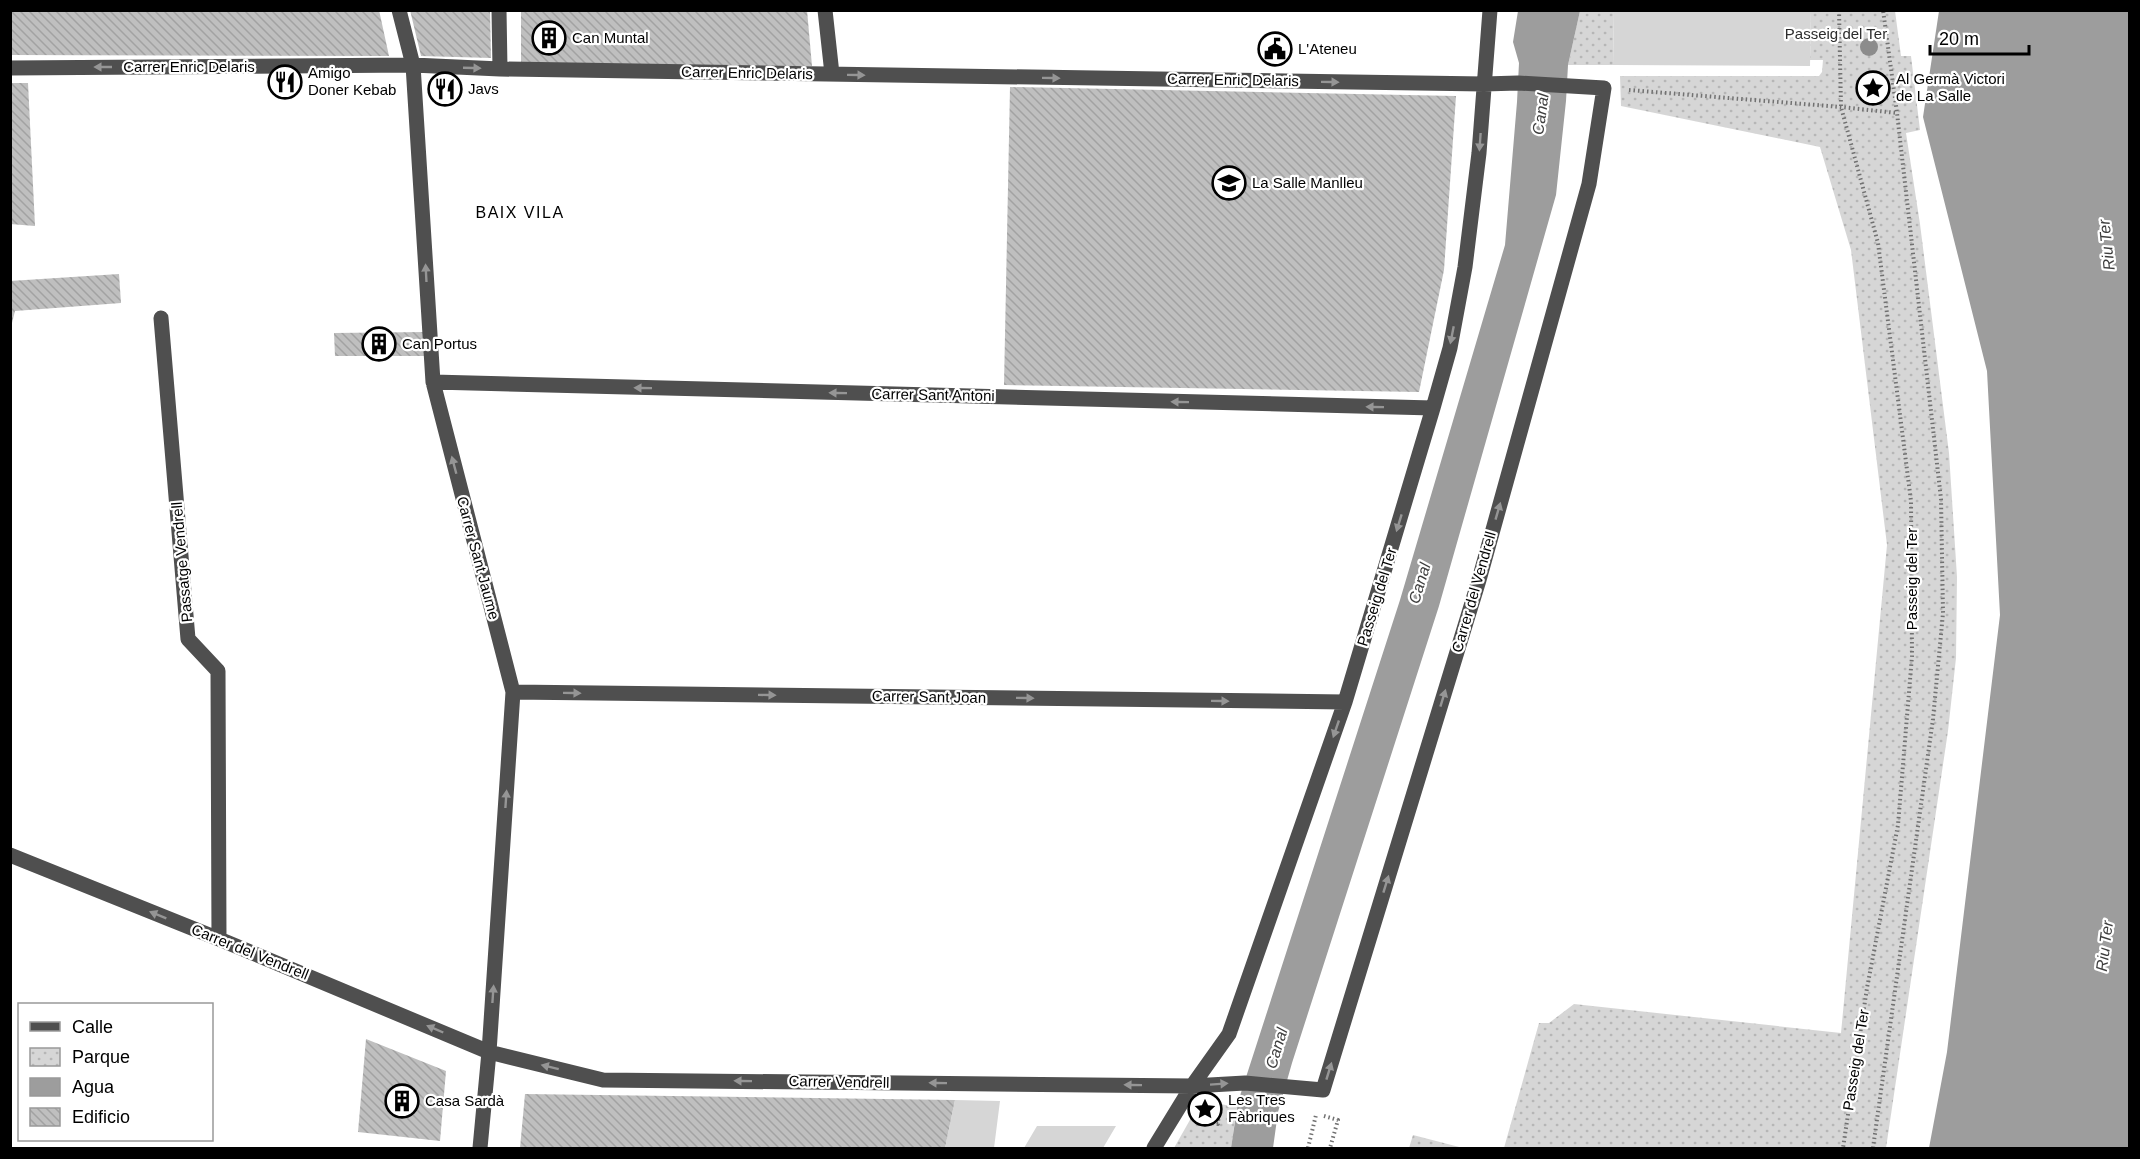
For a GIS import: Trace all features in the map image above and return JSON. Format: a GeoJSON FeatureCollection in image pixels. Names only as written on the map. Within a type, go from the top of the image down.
{"type":"FeatureCollection","features":[{"type":"Feature","properties":{"kind":"street","name":"Carrer Sant Jaume"},"geometry":{"type":"LineString","coordinates":[[399,10],[413,65],[433,382],[513,692],[489,1052],[480,1149]]}},
{"type":"Feature","properties":{"kind":"street"},"geometry":{"type":"LineString","coordinates":[[499,10],[500,69]]}},
{"type":"Feature","properties":{"kind":"street"},"geometry":{"type":"LineString","coordinates":[[825,10],[832,74]]}},
{"type":"Feature","properties":{"kind":"street","name":"Passeig del Ter"},"geometry":{"type":"LineString","coordinates":[[1154,1149],[1191,1086],[1229,1034],[1345,702],[1434,408],[1450,348],[1465,267],[1479,153],[1490,10]]}},
{"type":"Feature","properties":{"kind":"street","name":"Carrer Enric Delaris"},"geometry":{"type":"LineString","coordinates":[[10,68],[413,65],[500,69],[1484,84]]}},
{"type":"Feature","properties":{"kind":"street"},"geometry":{"type":"LineString","coordinates":[[1484,84],[1518,82],[1604,88]]}},
{"type":"Feature","properties":{"kind":"street","name":"Carrer del Vendrell"},"geometry":{"type":"LineString","coordinates":[[1191,1086],[1245,1083],[1323,1090],[1479,580],[1589,184],[1604,88]]}},
{"type":"Feature","properties":{"kind":"street","name":"Passatge Vendrell"},"geometry":{"type":"LineString","coordinates":[[161,318],[188,639],[218,671],[219,939]]}},
{"type":"Feature","properties":{"kind":"street","name":"Carrer Sant Antoni"},"geometry":{"type":"LineString","coordinates":[[433,382],[1434,408]]}},
{"type":"Feature","properties":{"kind":"street","name":"Carrer Sant Joan"},"geometry":{"type":"LineString","coordinates":[[513,692],[1345,702]]}},
{"type":"Feature","properties":{"kind":"street","name":"Carrer del Vendrell"},"geometry":{"type":"LineString","coordinates":[[10,855],[219,939],[489,1052]]}},
{"type":"Feature","properties":{"kind":"street","name":"Carrer Vendrell"},"geometry":{"type":"LineString","coordinates":[[489,1052],[603,1080],[1191,1086]]}},
{"type":"Feature","properties":{"kind":"path","name":"Passeig del Ter"},"geometry":{"type":"LineString","coordinates":[[1839,10],[1842,107],[1878,243],[1911,501],[1912,656],[1898,825],[1867,988],[1843,1149]]}},
{"type":"Feature","properties":{"kind":"path","name":"Passeig del Ter"},"geometry":{"type":"LineString","coordinates":[[1873,1149],[1933,719],[1943,613],[1941,499],[1883,10]]}},
{"type":"Feature","properties":{"kind":"path"},"geometry":{"type":"LineString","coordinates":[[1604,88],[1897,113]]}},
{"type":"Feature","properties":{"kind":"path"},"geometry":{"type":"LineString","coordinates":[[1171,1120],[1218,1124],[1220,1104]]}},
{"type":"Feature","properties":{"kind":"path"},"geometry":{"type":"LineString","coordinates":[[1308,1149],[1316,1115]]}},
{"type":"Feature","properties":{"kind":"path"},"geometry":{"type":"LineString","coordinates":[[1330,1149],[1338,1120]]}},
{"type":"Feature","properties":{"kind":"green space"},"geometry":{"type":"Polygon","coordinates":[[[1580,11],[1614,11],[1613,65],[1568,65],[1580,11]]]}},
{"type":"Feature","properties":{"kind":"green space"},"geometry":{"type":"Polygon","coordinates":[[[1614,11],[1811,11],[1810,66],[1613,65],[1614,11]]]}},
{"type":"Feature","properties":{"kind":"green space","name":"Passeig del Ter"},"geometry":{"type":"Polygon","coordinates":[[[1811,11],[1895,11],[1901,56],[1911,56],[1920,130],[1906,133],[1949,453],[1957,577],[1956,658],[1948,731],[1886,1148],[1504,1148],[1539,1023],[1549,1023],[1574,1004],[1841,1033],[1887,545],[1851,250],[1820,147],[1621,106],[1620,76],[1819,76],[1822,72],[1823,60],[1810,60],[1811,11]]]}},
{"type":"Feature","properties":{"kind":"green space"},"geometry":{"type":"Polygon","coordinates":[[[955,1100],[1000,1101],[994,1148],[945,1148],[955,1100]]]}},
{"type":"Feature","properties":{"kind":"green space"},"geometry":{"type":"Polygon","coordinates":[[[1199,1104],[1237,1107],[1231,1148],[1174,1148],[1199,1104]]]}},
{"type":"Feature","properties":{"kind":"green space"},"geometry":{"type":"Polygon","coordinates":[[[1037,1126],[1116,1126],[1103,1148],[1024,1148],[1037,1126]]]}},
{"type":"Feature","properties":{"kind":"green space"},"geometry":{"type":"Polygon","coordinates":[[[1413,1135],[1463,1148],[1409,1148],[1413,1135]]]}},
{"type":"Feature","properties":{"kind":"water","name":"Canal"},"geometry":{"type":"Polygon","coordinates":[[[1518,11],[1580,11],[1568,65],[1556,195],[1439,606],[1292,1063],[1278,1112],[1273,1148],[1231,1148],[1238,1102],[1400,600],[1505,245],[1517,102],[1519,63],[1513,42],[1518,11]]]}},
{"type":"Feature","properties":{"kind":"water","name":"Riu Ter"},"geometry":{"type":"Polygon","coordinates":[[[1939,11],[2129,11],[2129,1148],[1929,1148],[1947,1052],[2000,615],[1987,371],[1923,117],[1939,11]]]}},
{"type":"Feature","properties":{"kind":"building"},"geometry":{"type":"Polygon","coordinates":[[[10,10],[379,10],[389,56],[10,55],[10,10]]]}},
{"type":"Feature","properties":{"kind":"building"},"geometry":{"type":"Polygon","coordinates":[[[410,10],[490,10],[491,58],[421,56],[410,10]]]}},
{"type":"Feature","properties":{"kind":"building"},"geometry":{"type":"Polygon","coordinates":[[[521,10],[807,10],[812,66],[598,68],[521,66],[521,10]]]}},
{"type":"Feature","properties":{"kind":"building"},"geometry":{"type":"Polygon","coordinates":[[[10,83],[28,83],[35,226],[10,224],[10,83]]]}},
{"type":"Feature","properties":{"kind":"building","name":"La Salle Manlleu"},"geometry":{"type":"Polygon","coordinates":[[[1010,87],[1456,96],[1444,270],[1419,392],[1004,385],[1010,87]]]}},
{"type":"Feature","properties":{"kind":"building"},"geometry":{"type":"Polygon","coordinates":[[[119,274],[121,303],[15,311],[10,331],[10,281],[119,274]]]}},
{"type":"Feature","properties":{"kind":"building","name":"Can Portus"},"geometry":{"type":"Polygon","coordinates":[[[425,332],[425,356],[335,356],[334,333],[425,332]]]}},
{"type":"Feature","properties":{"kind":"building","name":"Casa Sardà"},"geometry":{"type":"Polygon","coordinates":[[[366,1039],[446,1071],[440,1141],[358,1132],[366,1039]]]}},
{"type":"Feature","properties":{"kind":"building"},"geometry":{"type":"Polygon","coordinates":[[[525,1094],[955,1100],[945,1148],[520,1148],[525,1094]]]}},
{"type":"Feature","properties":{"kind":"place","name":"Can Muntal"},"geometry":{"type":"Point","coordinates":[549,38]}},
{"type":"Feature","properties":{"kind":"place","name":"L'Ateneu"},"geometry":{"type":"Point","coordinates":[1275,49]}},
{"type":"Feature","properties":{"kind":"place","name":"Amigo Doner Kebab"},"geometry":{"type":"Point","coordinates":[285,82]}},
{"type":"Feature","properties":{"kind":"place","name":"Al Germà Victori de La Salle"},"geometry":{"type":"Point","coordinates":[1873,88]}},
{"type":"Feature","properties":{"kind":"place","name":"Javs"},"geometry":{"type":"Point","coordinates":[445,89]}},
{"type":"Feature","properties":{"kind":"place","name":"La Salle Manlleu"},"geometry":{"type":"Point","coordinates":[1229,183]}},
{"type":"Feature","properties":{"kind":"place","name":"Can Portus"},"geometry":{"type":"Point","coordinates":[379,344]}},
{"type":"Feature","properties":{"kind":"place","name":"Casa Sardà"},"geometry":{"type":"Point","coordinates":[402,1101]}},
{"type":"Feature","properties":{"kind":"place","name":"Les Tres Fàbriques"},"geometry":{"type":"Point","coordinates":[1205,1109]}},
{"type":"Feature","properties":{"kind":"district","name":"BAIX VILA"},"geometry":{"type":"Point","coordinates":[520,212]}}]}
